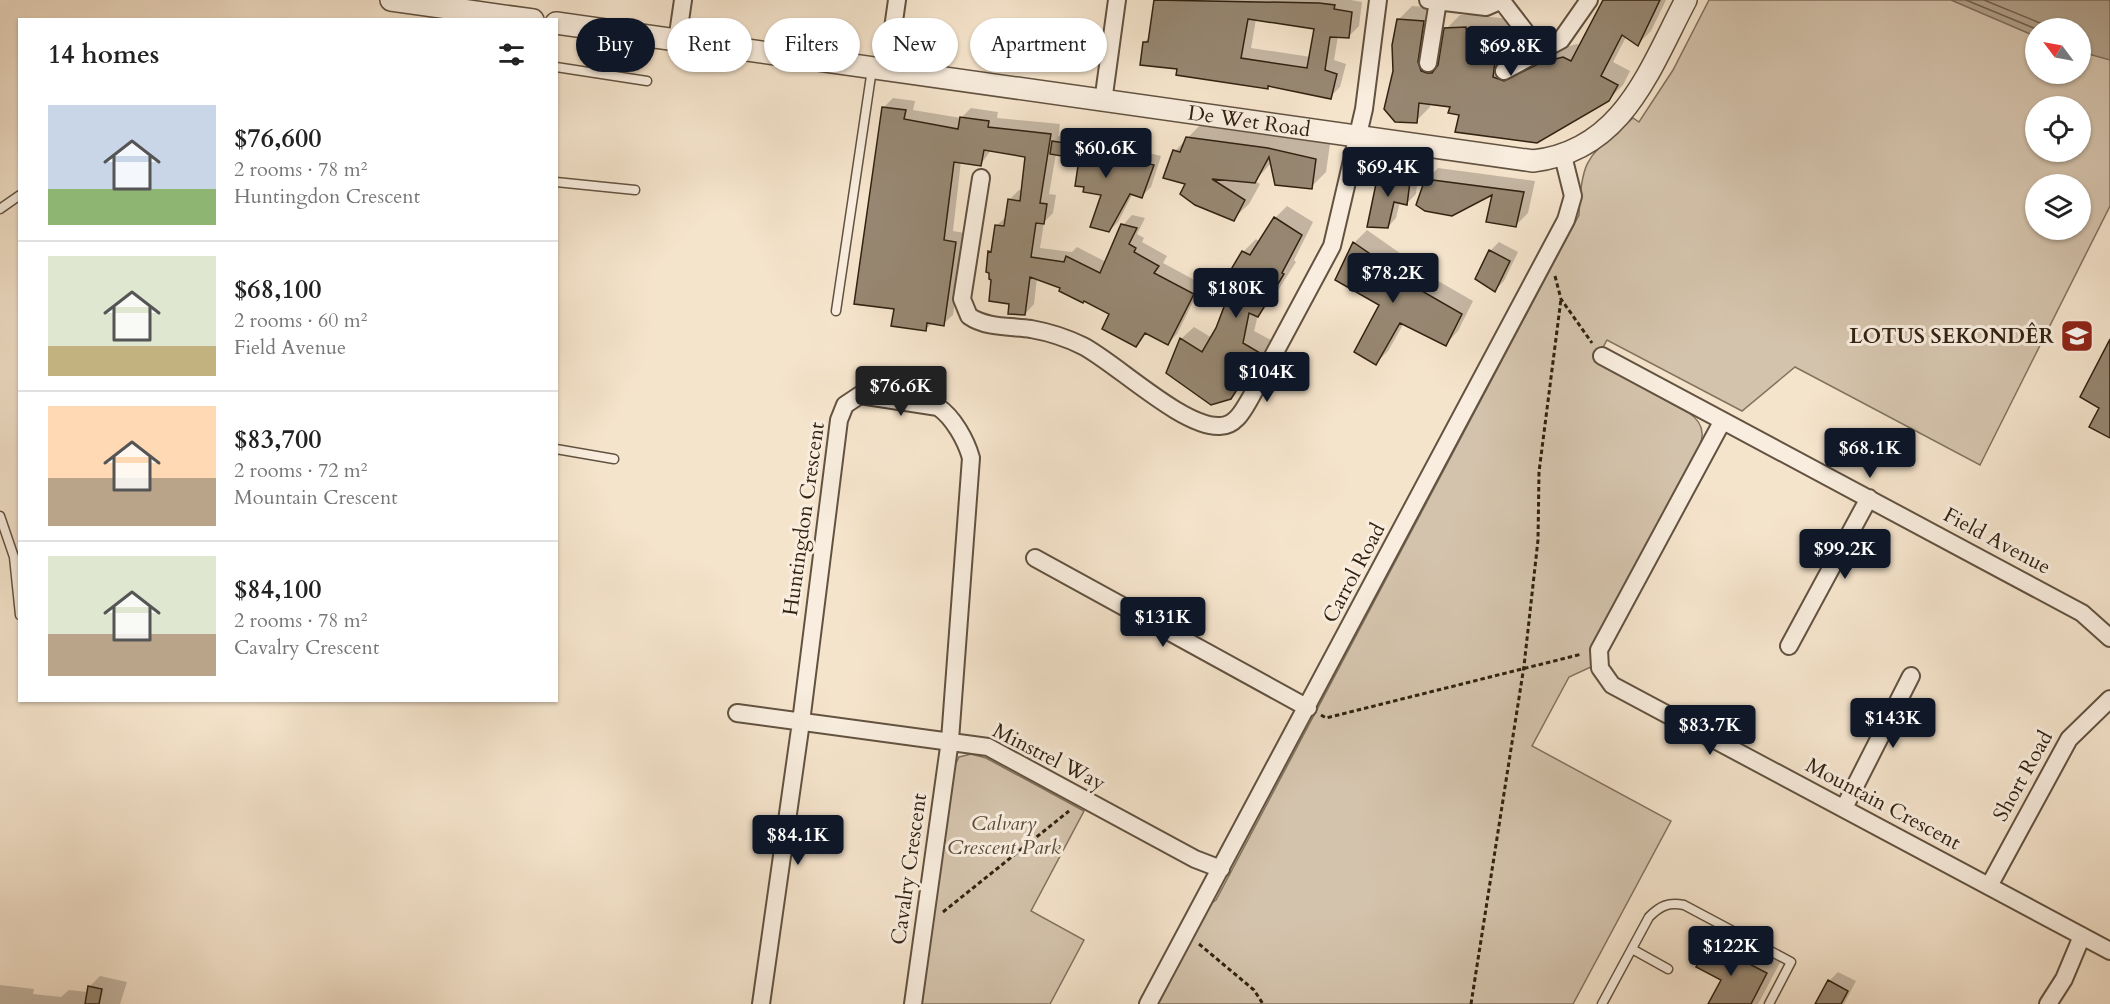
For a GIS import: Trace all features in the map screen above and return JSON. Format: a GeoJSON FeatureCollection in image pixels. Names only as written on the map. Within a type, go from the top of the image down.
{"type":"FeatureCollection","features":[{"type":"Feature","properties":{"kind":"street"},"geometry":{"type":"LineString","coordinates":[[392,0],[468,5],[494,17]]}},
{"type":"Feature","properties":{"kind":"street"},"geometry":{"type":"LineString","coordinates":[[680,18],[683,0]]}},
{"type":"Feature","properties":{"kind":"street"},"geometry":{"type":"LineString","coordinates":[[893,18],[897,0]]}},
{"type":"Feature","properties":{"kind":"street"},"geometry":{"type":"LineString","coordinates":[[1103,102],[1117,0]]}},
{"type":"Feature","properties":{"kind":"street"},"geometry":{"type":"LineString","coordinates":[[981,178],[962,306],[969,316],[980,321],[1032,329],[1063,337],[1084,347],[1148,392],[1194,419],[1220,426],[1230,424],[1246,406],[1326,260],[1336,233],[1358,138],[1378,0]]}},
{"type":"Feature","properties":{"kind":"street"},"geometry":{"type":"LineString","coordinates":[[1428,63],[1433,1],[1486,7],[1502,0],[1541,52]]}},
{"type":"Feature","properties":{"kind":"street"},"geometry":{"type":"LineString","coordinates":[[1504,70],[1541,52],[1568,33],[1589,0]]}},
{"type":"Feature","properties":{"kind":"street","name":"De Wet Road"},"geometry":{"type":"LineString","coordinates":[[894,72],[1533,161],[1563,156],[1591,142],[1618,118],[1639,89],[1686,0]]}},
{"type":"Feature","properties":{"kind":"street","name":"De Wet Road"},"geometry":{"type":"LineString","coordinates":[[558,23],[667,40]]}},
{"type":"Feature","properties":{"kind":"street","name":"De Wet Road"},"geometry":{"type":"LineString","coordinates":[[752,52],[872,69]]}},
{"type":"Feature","properties":{"kind":"street","name":"Carrol Road"},"geometry":{"type":"LineString","coordinates":[[1148,1004],[1308,708],[1566,220],[1573,196],[1563,156]]}},
{"type":"Feature","properties":{"kind":"street","name":"Field Avenue"},"geometry":{"type":"LineString","coordinates":[[1602,357],[2082,613],[2110,638]]}},
{"type":"Feature","properties":{"kind":"street","name":"Huntingdon Crescent"},"geometry":{"type":"LineString","coordinates":[[801,722],[842,411],[851,398],[860,396],[920,402],[944,411],[962,437],[971,458],[950,740]]}},
{"type":"Feature","properties":{"kind":"street"},"geometry":{"type":"LineString","coordinates":[[1599,650],[1722,422]]}},
{"type":"Feature","properties":{"kind":"street"},"geometry":{"type":"LineString","coordinates":[[1789,646],[1869,498]]}},
{"type":"Feature","properties":{"kind":"street"},"geometry":{"type":"LineString","coordinates":[[1035,558],[1308,708]]}},
{"type":"Feature","properties":{"kind":"street","name":"Mountain Crescent"},"geometry":{"type":"LineString","coordinates":[[1599,650],[1600,668],[1612,685],[2110,951]]}},
{"type":"Feature","properties":{"kind":"street"},"geometry":{"type":"LineString","coordinates":[[1844,808],[1911,676]]}},
{"type":"Feature","properties":{"kind":"street","name":"Short Road"},"geometry":{"type":"LineString","coordinates":[[1989,886],[2069,739],[2110,699]]}},
{"type":"Feature","properties":{"kind":"street","name":"Minstrel Way"},"geometry":{"type":"LineString","coordinates":[[737,713],[950,740],[988,747],[1195,858],[1221,869]]}},
{"type":"Feature","properties":{"kind":"street"},"geometry":{"type":"LineString","coordinates":[[761,1004],[801,722]]}},
{"type":"Feature","properties":{"kind":"street","name":"Cavalry Crescent"},"geometry":{"type":"LineString","coordinates":[[913,1004],[950,740]]}},
{"type":"Feature","properties":{"kind":"street"},"geometry":{"type":"LineString","coordinates":[[2048,1004],[2064,979],[2082,936]]}},
{"type":"Feature","properties":{"kind":"lane"},"geometry":{"type":"LineString","coordinates":[[558,67],[647,81]]}},
{"type":"Feature","properties":{"kind":"lane"},"geometry":{"type":"LineString","coordinates":[[836,311],[880,72]]}},
{"type":"Feature","properties":{"kind":"lane"},"geometry":{"type":"LineString","coordinates":[[558,182],[635,190]]}},
{"type":"Feature","properties":{"kind":"lane"},"geometry":{"type":"LineString","coordinates":[[0,209],[18,196]]}},
{"type":"Feature","properties":{"kind":"lane"},"geometry":{"type":"LineString","coordinates":[[558,448],[614,459]]}},
{"type":"Feature","properties":{"kind":"lane"},"geometry":{"type":"LineString","coordinates":[[0,516],[14,557],[18,596]]}},
{"type":"Feature","properties":{"kind":"lane"},"geometry":{"type":"LineString","coordinates":[[1602,1004],[1649,917],[1658,908],[1675,903],[1684,905],[1791,962],[1769,1004]]}},
{"type":"Feature","properties":{"kind":"lane"},"geometry":{"type":"LineString","coordinates":[[1632,949],[1668,969]]}},
{"type":"Feature","properties":{"kind":"path"},"geometry":{"type":"LineString","coordinates":[[1549,252],[1561,298],[1602,357]]}},
{"type":"Feature","properties":{"kind":"path"},"geometry":{"type":"LineString","coordinates":[[1471,1004],[1524,666],[1538,540],[1539,472],[1561,298]]}},
{"type":"Feature","properties":{"kind":"path"},"geometry":{"type":"LineString","coordinates":[[1308,708],[1326,718],[1524,666],[1599,650]]}},
{"type":"Feature","properties":{"kind":"path"},"geometry":{"type":"LineString","coordinates":[[934,919],[1075,806]]}},
{"type":"Feature","properties":{"kind":"path"},"geometry":{"type":"LineString","coordinates":[[1186,933],[1254,990],[1263,1004]]}},
{"type":"Feature","properties":{"kind":"green space"},"geometry":{"type":"Polygon","coordinates":[[[1709,0],[2110,0],[2110,206],[1980,465],[1795,367],[1742,411],[1607,340],[1595,362],[1689,413],[1699,423],[1702,436],[1700,445],[1596,639],[1593,666],[1569,677],[1532,746],[1671,821],[1573,1004],[1153,1004],[1204,908],[1216,900],[1579,215],[1582,179],[1591,158],[1633,118],[1639,122],[1673,70],[1709,0]]]}},
{"type":"Feature","properties":{"kind":"green space","name":"Calvary Crescent Park"},"geometry":{"type":"Polygon","coordinates":[[[971,754],[986,758],[1084,811],[1031,911],[1084,940],[1050,1004],[921,1004],[954,767],[959,757],[971,754]]]}},
{"type":"Feature","properties":{"kind":"water"},"geometry":{"type":"Polygon","coordinates":[[[1951,0],[2110,0],[2110,60],[2091,55],[2091,18],[2025,18],[2025,32],[1951,0]]]}},
{"type":"Feature","properties":{"kind":"building"},"geometry":{"type":"Polygon","coordinates":[[[1154,0],[1319,3],[1335,5],[1334,9],[1352,12],[1349,38],[1330,37],[1325,70],[1337,74],[1331,99],[1268,86],[1268,89],[1176,75],[1177,69],[1140,65],[1143,42],[1148,42],[1154,0]],[[1248,19],[1241,58],[1307,68],[1314,29],[1248,19]]]}},
{"type":"Feature","properties":{"kind":"building"},"geometry":{"type":"Polygon","coordinates":[[[1603,0],[1660,0],[1638,46],[1622,35],[1601,76],[1618,85],[1609,101],[1537,143],[1455,132],[1459,115],[1448,113],[1450,107],[1419,103],[1417,123],[1395,122],[1384,109],[1393,71],[1392,45],[1397,19],[1424,21],[1418,62],[1421,71],[1427,73],[1432,73],[1438,65],[1444,28],[1466,27],[1466,29],[1499,32],[1493,77],[1504,81],[1540,63],[1563,57],[1571,61],[1603,0]]]}},
{"type":"Feature","properties":{"kind":"building"},"geometry":{"type":"Polygon","coordinates":[[[882,107],[906,110],[904,119],[958,129],[960,117],[989,121],[988,127],[1051,134],[1040,203],[1047,204],[1044,224],[1036,223],[1031,257],[1064,262],[1066,256],[1100,273],[1121,224],[1137,228],[1129,244],[1136,248],[1134,252],[1159,266],[1154,273],[1194,294],[1168,345],[1145,333],[1136,347],[1102,329],[1109,314],[1059,291],[1060,288],[1030,277],[1025,315],[1008,314],[1009,304],[989,301],[991,280],[989,273],[986,272],[988,251],[991,252],[995,225],[1004,226],[1008,199],[1020,201],[1025,157],[984,150],[981,166],[954,162],[944,240],[956,242],[944,326],[927,323],[926,331],[891,326],[894,309],[854,304],[882,107]]]}},
{"type":"Feature","properties":{"kind":"building"},"geometry":{"type":"Polygon","coordinates":[[[1186,137],[1268,148],[1316,159],[1312,189],[1275,185],[1269,157],[1255,183],[1212,179],[1245,200],[1234,221],[1195,205],[1180,194],[1185,184],[1163,178],[1173,150],[1180,152],[1186,137]]]}},
{"type":"Feature","properties":{"kind":"building"},"geometry":{"type":"Polygon","coordinates":[[[1052,141],[1110,150],[1109,154],[1154,165],[1142,198],[1130,194],[1109,232],[1090,227],[1101,195],[1083,192],[1084,187],[1075,186],[1079,159],[1050,154],[1052,141]]]}},
{"type":"Feature","properties":{"kind":"building"},"geometry":{"type":"Polygon","coordinates":[[[1378,174],[1411,174],[1407,205],[1394,202],[1388,228],[1367,227],[1378,174]]]}},
{"type":"Feature","properties":{"kind":"building"},"geometry":{"type":"Polygon","coordinates":[[[1425,179],[1524,192],[1516,227],[1486,222],[1492,195],[1452,216],[1425,211],[1416,205],[1425,179]]]}},
{"type":"Feature","properties":{"kind":"building"},"geometry":{"type":"Polygon","coordinates":[[[1274,217],[1302,235],[1282,273],[1284,274],[1258,317],[1249,313],[1243,343],[1260,353],[1231,399],[1211,405],[1166,373],[1180,338],[1202,352],[1216,328],[1227,299],[1217,293],[1242,251],[1250,255],[1274,217]]]}},
{"type":"Feature","properties":{"kind":"building"},"geometry":{"type":"Polygon","coordinates":[[[1353,242],[1402,276],[1401,279],[1462,314],[1446,346],[1400,323],[1376,365],[1354,352],[1379,305],[1335,280],[1353,242]]]}},
{"type":"Feature","properties":{"kind":"building"},"geometry":{"type":"Polygon","coordinates":[[[1489,250],[1510,261],[1495,292],[1475,279],[1489,250]]]}},
{"type":"Feature","properties":{"kind":"building"},"geometry":{"type":"Polygon","coordinates":[[[2110,339],[2110,438],[2089,427],[2099,408],[2080,397],[2110,339]]]}},
{"type":"Feature","properties":{"kind":"building"},"geometry":{"type":"Polygon","coordinates":[[[1709,943],[1767,973],[1751,1004],[1708,1004],[1721,980],[1696,967],[1709,943]]]}},
{"type":"Feature","properties":{"kind":"building"},"geometry":{"type":"Polygon","coordinates":[[[1828,980],[1848,991],[1841,1004],[1815,1004],[1828,980]]]}},
{"type":"Feature","properties":{"kind":"building"},"geometry":{"type":"Polygon","coordinates":[[[88,986],[102,989],[99,1004],[85,1004],[88,986]]]}},
{"type":"Feature","properties":{"kind":"place","name":"LOTUS SEKONDÊR"},"geometry":{"type":"Point","coordinates":[2077,336]}}]}
